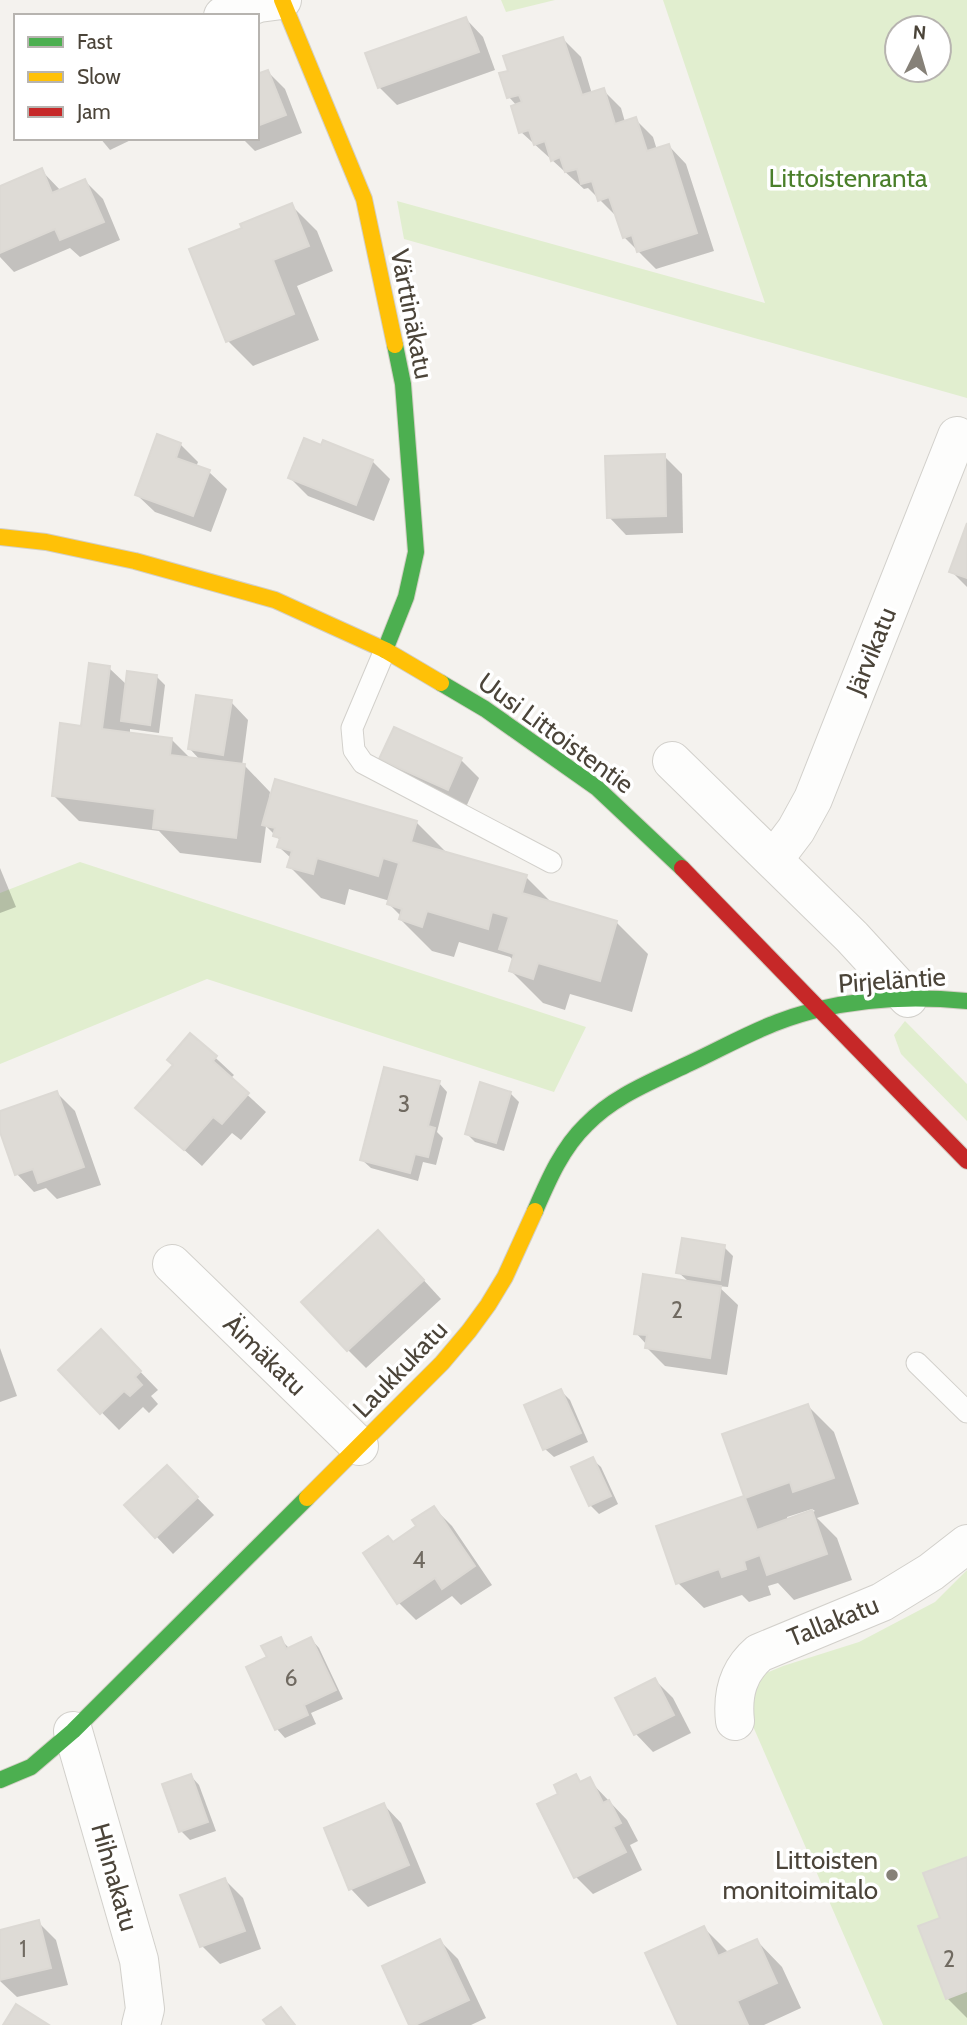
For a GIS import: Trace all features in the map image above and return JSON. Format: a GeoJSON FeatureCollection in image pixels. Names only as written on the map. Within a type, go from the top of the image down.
{"type":"FeatureCollection","features":[{"type":"Feature","properties":{"kind":"street"},"geometry":{"type":"LineString","coordinates":[[229,14],[259,3],[282,0]]}},
{"type":"Feature","properties":{"kind":"street","name":"Värttinäkatu"},"geometry":{"type":"LineString","coordinates":[[282,0],[364,199],[402,384],[416,552],[406,597],[385,650]]}},
{"type":"Feature","properties":{"kind":"street","name":"Järvikatu"},"geometry":{"type":"LineString","coordinates":[[774,859],[796,830],[813,799],[957,436]]}},
{"type":"Feature","properties":{"kind":"street","name":"Uusi Littoistentie"},"geometry":{"type":"LineString","coordinates":[[0,537],[46,542],[135,561],[275,600],[385,650],[485,709],[597,788],[671,857],[967,1161]]}},
{"type":"Feature","properties":{"kind":"street"},"geometry":{"type":"LineString","coordinates":[[672,761],[852,937],[908,998]]}},
{"type":"Feature","properties":{"kind":"street","name":"Pirjeläntie"},"geometry":{"type":"LineString","coordinates":[[821,1010],[908,998],[967,1001]]}},
{"type":"Feature","properties":{"kind":"street","name":"Laukkukatu"},"geometry":{"type":"LineString","coordinates":[[0,1780],[31,1767],[73,1731],[442,1363],[479,1319],[507,1272],[561,1158],[587,1122],[639,1087],[779,1022],[821,1010]]}},
{"type":"Feature","properties":{"kind":"street","name":"Äimäkatu"},"geometry":{"type":"LineString","coordinates":[[172,1264],[359,1446]]}},
{"type":"Feature","properties":{"kind":"street","name":"Tallakatu"},"geometry":{"type":"LineString","coordinates":[[735,1721],[735,1690],[748,1662],[759,1653],[882,1602],[931,1572],[967,1544]]}},
{"type":"Feature","properties":{"kind":"street","name":"Hihnakatu"},"geometry":{"type":"LineString","coordinates":[[73,1731],[139,1960],[151,2020]]}},
{"type":"Feature","properties":{"kind":"lane"},"geometry":{"type":"LineString","coordinates":[[385,650],[352,728],[354,750],[363,763],[551,862]]}},
{"type":"Feature","properties":{"kind":"lane"},"geometry":{"type":"LineString","coordinates":[[917,1363],[967,1412]]}},
{"type":"Feature","properties":{"kind":"green space"},"geometry":{"type":"Polygon","coordinates":[[[501,0],[555,0],[506,12],[501,0]]]}},
{"type":"Feature","properties":{"kind":"green space","name":"Littoistenranta"},"geometry":{"type":"Polygon","coordinates":[[[663,0],[967,0],[967,398],[404,239],[397,201],[765,303],[663,0]]]}},
{"type":"Feature","properties":{"kind":"green space"},"geometry":{"type":"Polygon","coordinates":[[[80,862],[586,1027],[554,1092],[207,979],[0,1064],[0,893],[80,862]]]}},
{"type":"Feature","properties":{"kind":"green space"},"geometry":{"type":"Polygon","coordinates":[[[905,1021],[967,1084],[967,1121],[901,1054],[894,1035],[905,1021]]]}},
{"type":"Feature","properties":{"kind":"green space","name":"Littoisten monitoimitalo"},"geometry":{"type":"Polygon","coordinates":[[[967,1570],[967,2025],[883,2025],[752,1724],[750,1696],[759,1676],[859,1642],[935,1602],[967,1570]]]}},
{"type":"Feature","properties":{"kind":"building"},"geometry":{"type":"Polygon","coordinates":[[[466,17],[479,52],[378,88],[365,53],[466,17]]]}},
{"type":"Feature","properties":{"kind":"building"},"geometry":{"type":"Polygon","coordinates":[[[563,37],[582,95],[604,88],[615,124],[636,117],[647,151],[669,144],[697,233],[637,252],[632,235],[623,238],[609,197],[598,201],[592,181],[581,184],[577,169],[565,172],[560,157],[551,161],[545,141],[534,145],[529,130],[519,133],[511,106],[522,102],[519,95],[507,98],[499,73],[508,71],[503,56],[563,37]]]}},
{"type":"Feature","properties":{"kind":"building"},"geometry":{"type":"Polygon","coordinates":[[[268,70],[286,115],[259,125],[259,73],[268,70]]]}},
{"type":"Feature","properties":{"kind":"building"},"geometry":{"type":"Polygon","coordinates":[[[42,168],[52,193],[85,179],[104,222],[60,240],[55,229],[0,253],[0,186],[42,168]]]}},
{"type":"Feature","properties":{"kind":"building"},"geometry":{"type":"Polygon","coordinates":[[[292,203],[309,246],[273,260],[294,314],[226,342],[189,249],[242,228],[240,224],[292,203]]]}},
{"type":"Feature","properties":{"kind":"building"},"geometry":{"type":"Polygon","coordinates":[[[157,434],[181,443],[176,458],[210,470],[193,516],[135,495],[157,434]]]}},
{"type":"Feature","properties":{"kind":"building"},"geometry":{"type":"Polygon","coordinates":[[[304,438],[321,445],[323,440],[373,460],[356,505],[288,478],[304,438]]]}},
{"type":"Feature","properties":{"kind":"building"},"geometry":{"type":"Polygon","coordinates":[[[665,454],[666,516],[607,518],[605,456],[665,454]]]}},
{"type":"Feature","properties":{"kind":"building"},"geometry":{"type":"Polygon","coordinates":[[[967,523],[967,578],[949,572],[967,523]]]}},
{"type":"Feature","properties":{"kind":"building"},"geometry":{"type":"Polygon","coordinates":[[[89,663],[110,666],[102,729],[172,738],[170,755],[245,764],[236,838],[153,828],[155,809],[52,796],[60,723],[81,726],[89,663]]]}},
{"type":"Feature","properties":{"kind":"building"},"geometry":{"type":"Polygon","coordinates":[[[127,671],[157,675],[150,725],[121,721],[127,671]]]}},
{"type":"Feature","properties":{"kind":"building"},"geometry":{"type":"Polygon","coordinates":[[[196,695],[232,700],[223,755],[188,749],[196,695]]]}},
{"type":"Feature","properties":{"kind":"building"},"geometry":{"type":"Polygon","coordinates":[[[394,727],[462,758],[448,790],[379,759],[394,727]]]}},
{"type":"Feature","properties":{"kind":"building"},"geometry":{"type":"Polygon","coordinates":[[[275,779],[417,821],[411,842],[527,875],[522,893],[617,921],[600,981],[538,963],[533,979],[509,971],[514,954],[499,949],[509,917],[492,912],[488,929],[427,911],[422,927],[399,919],[402,909],[387,904],[399,863],[383,858],[378,876],[317,858],[313,874],[287,867],[292,851],[277,847],[280,838],[273,836],[275,828],[262,825],[275,779]]]}},
{"type":"Feature","properties":{"kind":"building"},"geometry":{"type":"Polygon","coordinates":[[[190,1033],[217,1056],[213,1061],[249,1093],[222,1124],[213,1117],[184,1150],[135,1108],[173,1065],[167,1060],[190,1033]]]}},
{"type":"Feature","properties":{"kind":"building"},"geometry":{"type":"Polygon","coordinates":[[[384,1067],[440,1081],[428,1126],[435,1128],[428,1157],[415,1154],[410,1173],[360,1160],[384,1067]]]}},
{"type":"Feature","properties":{"kind":"building"},"geometry":{"type":"Polygon","coordinates":[[[480,1082],[511,1092],[496,1143],[465,1134],[480,1082]]]}},
{"type":"Feature","properties":{"kind":"building"},"geometry":{"type":"Polygon","coordinates":[[[57,1091],[84,1167],[38,1183],[33,1169],[15,1175],[0,1132],[0,1111],[57,1091]]]}},
{"type":"Feature","properties":{"kind":"building"},"geometry":{"type":"Polygon","coordinates":[[[378,1230],[424,1280],[347,1351],[301,1302],[378,1230]]]}},
{"type":"Feature","properties":{"kind":"building"},"geometry":{"type":"Polygon","coordinates":[[[682,1238],[725,1245],[720,1280],[676,1273],[682,1238]]]}},
{"type":"Feature","properties":{"kind":"building"},"geometry":{"type":"Polygon","coordinates":[[[643,1274],[721,1286],[710,1358],[645,1348],[647,1335],[634,1334],[643,1274]]]}},
{"type":"Feature","properties":{"kind":"building"},"geometry":{"type":"Polygon","coordinates":[[[101,1329],[141,1371],[135,1377],[142,1385],[130,1396],[124,1391],[100,1414],[58,1370],[101,1329]]]}},
{"type":"Feature","properties":{"kind":"building"},"geometry":{"type":"Polygon","coordinates":[[[561,1389],[581,1433],[543,1450],[524,1405],[561,1389]]]}},
{"type":"Feature","properties":{"kind":"building"},"geometry":{"type":"Polygon","coordinates":[[[808,1404],[834,1478],[793,1492],[790,1482],[745,1498],[757,1530],[812,1510],[827,1554],[767,1575],[760,1555],[744,1561],[746,1569],[722,1577],[719,1569],[676,1584],[656,1526],[744,1496],[722,1434],[808,1404]]]}},
{"type":"Feature","properties":{"kind":"building"},"geometry":{"type":"Polygon","coordinates":[[[593,1457],[611,1496],[589,1506],[571,1467],[593,1457]]]}},
{"type":"Feature","properties":{"kind":"building"},"geometry":{"type":"Polygon","coordinates":[[[167,1465],[198,1497],[155,1538],[124,1505],[167,1465]]]}},
{"type":"Feature","properties":{"kind":"building"},"geometry":{"type":"Polygon","coordinates":[[[434,1506],[475,1566],[442,1589],[435,1578],[397,1604],[363,1553],[388,1536],[393,1542],[416,1526],[412,1520],[434,1506]]]}},
{"type":"Feature","properties":{"kind":"building"},"geometry":{"type":"Polygon","coordinates":[[[281,1637],[286,1649],[311,1637],[336,1690],[304,1705],[308,1715],[275,1730],[246,1667],[267,1657],[261,1646],[281,1637]]]}},
{"type":"Feature","properties":{"kind":"building"},"geometry":{"type":"Polygon","coordinates":[[[655,1678],[674,1715],[634,1735],[615,1698],[655,1678]]]}},
{"type":"Feature","properties":{"kind":"building"},"geometry":{"type":"Polygon","coordinates":[[[191,1774],[208,1822],[179,1832],[162,1784],[191,1774]]]}},
{"type":"Feature","properties":{"kind":"building"},"geometry":{"type":"Polygon","coordinates":[[[576,1774],[580,1782],[590,1777],[603,1803],[609,1800],[621,1823],[613,1827],[626,1852],[574,1878],[537,1804],[558,1794],[554,1785],[576,1774]]]}},
{"type":"Feature","properties":{"kind":"building"},"geometry":{"type":"Polygon","coordinates":[[[384,1803],[409,1865],[349,1890],[324,1828],[384,1803]]]}},
{"type":"Feature","properties":{"kind":"building"},"geometry":{"type":"Polygon","coordinates":[[[967,1857],[967,1991],[946,1999],[918,1926],[940,1918],[923,1873],[967,1857]]]}},
{"type":"Feature","properties":{"kind":"building"},"geometry":{"type":"Polygon","coordinates":[[[225,1878],[245,1931],[200,1947],[180,1895],[225,1878]]]}},
{"type":"Feature","properties":{"kind":"building"},"geometry":{"type":"Polygon","coordinates":[[[39,1920],[51,1968],[0,1980],[0,1930],[39,1920]]]}},
{"type":"Feature","properties":{"kind":"building"},"geometry":{"type":"Polygon","coordinates":[[[704,1926],[718,1956],[757,1939],[777,1983],[737,2001],[748,2025],[678,2025],[645,1953],[704,1926]]]}},
{"type":"Feature","properties":{"kind":"building"},"geometry":{"type":"Polygon","coordinates":[[[440,1939],[469,2000],[415,2025],[409,2025],[382,1966],[440,1939]]]}},
{"type":"Feature","properties":{"kind":"building"},"geometry":{"type":"Polygon","coordinates":[[[16,2004],[49,2025],[3,2025],[16,2004]]]}},
{"type":"Feature","properties":{"kind":"building"},"geometry":{"type":"Polygon","coordinates":[[[281,2007],[295,2025],[267,2025],[263,2020],[281,2007]]]}},
{"type":"Feature","properties":{"kind":"traffic: fast"},"geometry":{"type":"LineString","coordinates":[[385,650],[406,597],[416,552],[403,384],[395,345]]}},
{"type":"Feature","properties":{"kind":"traffic: fast"},"geometry":{"type":"LineString","coordinates":[[441,683],[485,709],[597,788],[682,868]]}},
{"type":"Feature","properties":{"kind":"traffic: fast"},"geometry":{"type":"LineString","coordinates":[[535,1211],[556,1165],[577,1134],[609,1106],[646,1084],[766,1027],[824,1008],[895,999],[967,1001]]}},
{"type":"Feature","properties":{"kind":"traffic: fast"},"geometry":{"type":"LineString","coordinates":[[0,1780],[31,1767],[73,1731],[307,1498]]}},
{"type":"Feature","properties":{"kind":"traffic: slow"},"geometry":{"type":"LineString","coordinates":[[282,0],[364,199],[395,345]]}},
{"type":"Feature","properties":{"kind":"traffic: slow"},"geometry":{"type":"LineString","coordinates":[[0,537],[46,542],[135,561],[275,600],[385,650],[441,683]]}},
{"type":"Feature","properties":{"kind":"traffic: slow"},"geometry":{"type":"LineString","coordinates":[[307,1498],[442,1363],[469,1331],[505,1277],[535,1211]]}},
{"type":"Feature","properties":{"kind":"traffic: jam"},"geometry":{"type":"LineString","coordinates":[[682,868],[967,1161]]}},
{"type":"Feature","properties":{"kind":"place","name":"Littoisten monitoimitalo"},"geometry":{"type":"Point","coordinates":[892,1875]}}]}
